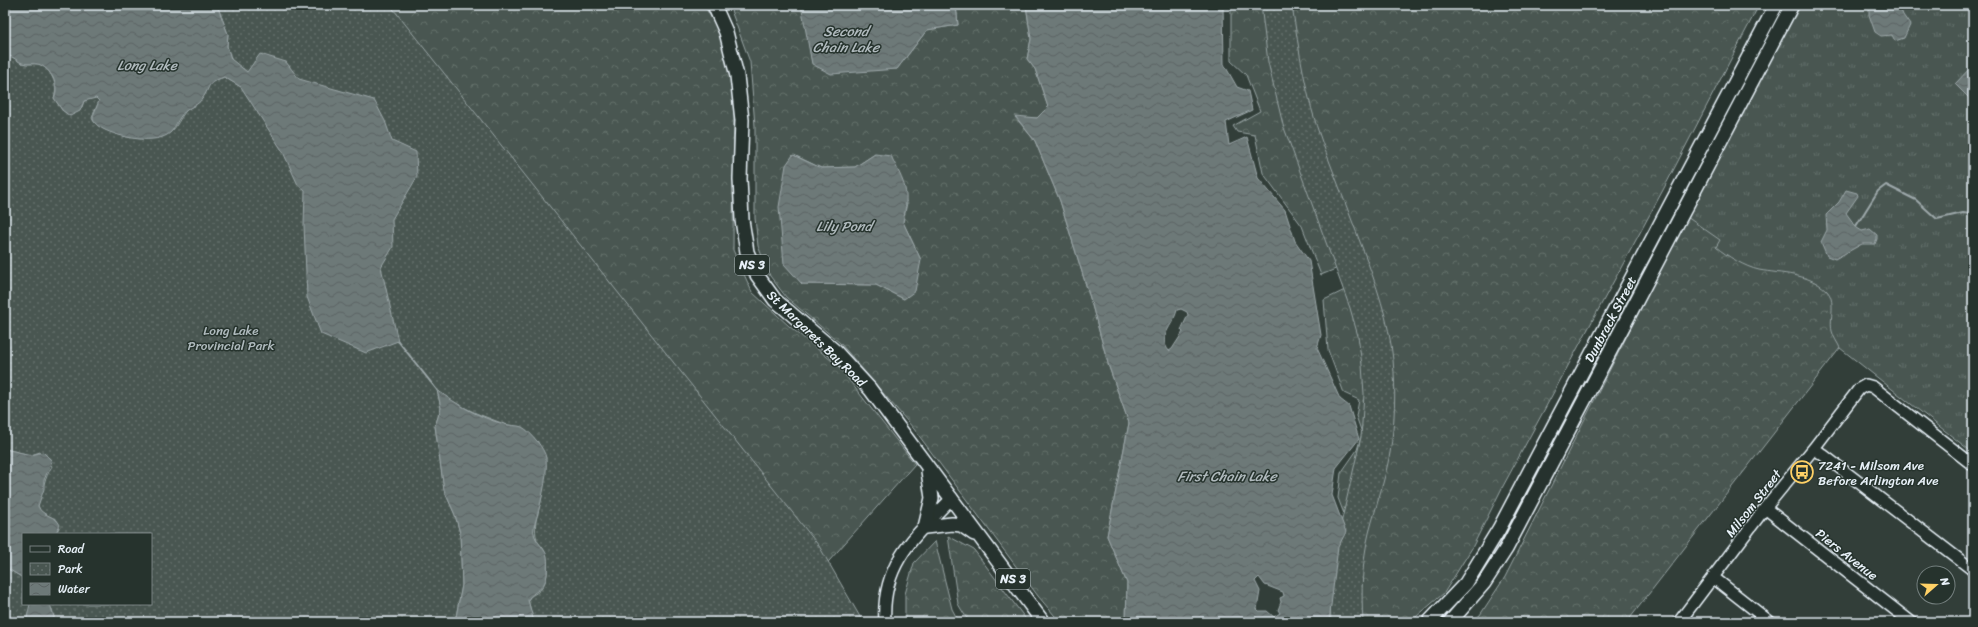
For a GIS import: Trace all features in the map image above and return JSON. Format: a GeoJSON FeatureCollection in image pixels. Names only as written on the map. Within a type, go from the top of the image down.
{"type":"FeatureCollection","features":[{"type":"Feature","properties":{"kind":"main road","name":"St Margarets Bay Road"},"geometry":{"type":"LineString","coordinates":[[714,5],[730,47],[740,91],[742,120],[740,179],[742,220],[746,246],[754,269],[774,300],[835,352],[870,390],[1043,622]]}},
{"type":"Feature","properties":{"kind":"main road","name":"Dunbrack Street"},"geometry":{"type":"LineString","coordinates":[[1429,622],[1466,583],[1499,529],[1776,5]]}},
{"type":"Feature","properties":{"kind":"main road","name":"Dunbrack Street"},"geometry":{"type":"LineString","coordinates":[[1450,622],[1484,583],[1506,549],[1792,5]]}},
{"type":"Feature","properties":{"kind":"main road"},"geometry":{"type":"LineString","coordinates":[[924,464],[930,477],[932,498],[925,527],[952,524],[961,525],[981,537]]}},
{"type":"Feature","properties":{"kind":"street","name":"Milsom Street"},"geometry":{"type":"LineString","coordinates":[[1679,622],[1714,578],[1765,508],[1814,448],[1859,389],[1866,385],[1873,387],[1973,465]]}},
{"type":"Feature","properties":{"kind":"street"},"geometry":{"type":"LineString","coordinates":[[1814,448],[1973,570]]}},
{"type":"Feature","properties":{"kind":"street"},"geometry":{"type":"LineString","coordinates":[[885,622],[885,600],[892,573],[905,548],[952,498]]}},
{"type":"Feature","properties":{"kind":"street","name":"Piers Avenue"},"geometry":{"type":"LineString","coordinates":[[1765,508],[1911,622]]}},
{"type":"Feature","properties":{"kind":"street"},"geometry":{"type":"LineString","coordinates":[[1714,578],[1770,622]]}},
{"type":"Feature","properties":{"kind":"green space","name":"Long Lake Provincial Park"},"geometry":{"type":"Polygon","coordinates":[[[217,5],[390,5],[819,546],[863,622],[534,622],[528,600],[531,596],[539,592],[545,583],[548,564],[545,552],[538,543],[535,528],[543,485],[538,442],[523,428],[504,424],[478,414],[453,402],[437,390],[441,408],[435,426],[444,490],[455,515],[460,533],[462,585],[455,622],[53,622],[54,617],[52,609],[43,605],[152,605],[152,533],[56,533],[59,528],[57,520],[41,512],[38,506],[47,475],[52,466],[40,452],[31,455],[5,449],[5,56],[12,57],[24,64],[38,64],[47,69],[55,83],[54,98],[62,110],[70,116],[82,107],[84,101],[95,97],[99,101],[92,118],[98,126],[127,137],[150,139],[158,138],[171,132],[183,114],[202,99],[209,85],[214,81],[224,77],[241,87],[244,69],[235,65],[231,59],[227,46],[228,34],[217,5]]]}},
{"type":"Feature","properties":{"kind":"green space"},"geometry":{"type":"Polygon","coordinates":[[[244,5],[704,5],[722,37],[734,93],[733,250],[752,292],[789,326],[837,365],[915,464],[775,622],[534,622],[527,603],[518,426],[504,424],[478,414],[244,5]]]}},
{"type":"Feature","properties":{"kind":"green space"},"geometry":{"type":"Polygon","coordinates":[[[729,5],[802,5],[812,63],[897,69],[927,30],[958,25],[956,5],[1026,5],[1031,39],[1027,59],[1035,69],[1048,107],[1037,118],[1015,117],[1035,141],[1060,201],[1090,298],[1109,367],[1129,423],[1107,536],[1127,583],[1126,622],[1060,622],[1038,596],[914,429],[840,343],[786,297],[770,276],[758,246],[755,218],[755,126],[750,62],[729,5]],[[875,154],[855,167],[821,168],[794,155],[802,284],[876,285],[904,299],[921,260],[903,222],[907,203],[875,154]]]}},
{"type":"Feature","properties":{"kind":"green space"},"geometry":{"type":"Polygon","coordinates":[[[1231,5],[1267,5],[1343,266],[1321,275],[1302,226],[1263,173],[1255,135],[1237,132],[1233,126],[1260,111],[1246,75],[1231,61],[1231,5]]]}},
{"type":"Feature","properties":{"kind":"green space"},"geometry":{"type":"Polygon","coordinates":[[[1261,5],[1292,5],[1297,40],[1316,125],[1377,288],[1391,345],[1394,383],[1393,430],[1388,463],[1369,533],[1363,566],[1363,622],[1331,622],[1330,599],[1340,528],[1361,437],[1364,394],[1358,336],[1350,308],[1283,125],[1268,62],[1261,5]]]}},
{"type":"Feature","properties":{"kind":"green space"},"geometry":{"type":"Polygon","coordinates":[[[1286,5],[1759,5],[1663,190],[1502,488],[1472,548],[1444,593],[1410,622],[1356,622],[1356,575],[1386,435],[1298,73],[1286,5]]]}},
{"type":"Feature","properties":{"kind":"green space"},"geometry":{"type":"Polygon","coordinates":[[[1800,5],[1973,5],[1973,453],[1840,348],[1679,234],[1800,5]]]}},
{"type":"Feature","properties":{"kind":"green space"},"geometry":{"type":"Polygon","coordinates":[[[1687,217],[1720,240],[1716,247],[1736,261],[1759,270],[1803,277],[1819,284],[1826,290],[1831,299],[1831,326],[1833,335],[1840,348],[1627,622],[1471,622],[1480,615],[1505,577],[1687,217]]]}},
{"type":"Feature","properties":{"kind":"green space"},"geometry":{"type":"Polygon","coordinates":[[[1349,288],[1372,374],[1349,527],[1338,498],[1341,473],[1357,450],[1362,433],[1356,416],[1359,400],[1344,393],[1328,350],[1324,300],[1349,288]]]}},
{"type":"Feature","properties":{"kind":"green space"},"geometry":{"type":"Polygon","coordinates":[[[948,536],[974,550],[1028,622],[969,622],[958,604],[948,536]]]}},
{"type":"Feature","properties":{"kind":"green space"},"geometry":{"type":"Polygon","coordinates":[[[935,541],[952,609],[959,622],[905,622],[905,594],[914,563],[935,541]]]}},
{"type":"Feature","properties":{"kind":"green space"},"geometry":{"type":"Polygon","coordinates":[[[5,567],[22,577],[22,605],[34,605],[30,608],[26,622],[5,622],[5,567]]]}},
{"type":"Feature","properties":{"kind":"water","name":"Long Lake"},"geometry":{"type":"Polygon","coordinates":[[[5,5],[217,5],[228,34],[227,46],[231,59],[247,72],[260,54],[286,62],[299,79],[374,100],[385,121],[392,141],[416,152],[417,177],[392,219],[393,247],[381,267],[398,341],[366,353],[321,334],[307,297],[304,225],[305,191],[298,185],[283,152],[241,87],[224,77],[214,81],[211,83],[200,101],[180,117],[171,132],[165,136],[157,139],[137,139],[118,135],[98,126],[93,120],[99,101],[96,98],[84,101],[80,111],[70,116],[62,110],[54,98],[56,93],[55,83],[47,69],[38,64],[24,64],[12,57],[5,56],[5,5]]]}},
{"type":"Feature","properties":{"kind":"water","name":"Second Chain Lake"},"geometry":{"type":"Polygon","coordinates":[[[801,5],[956,5],[958,25],[927,30],[897,69],[831,74],[812,64],[801,5]]]}},
{"type":"Feature","properties":{"kind":"water","name":"First Chain Lake"},"geometry":{"type":"Polygon","coordinates":[[[1026,5],[1223,5],[1224,64],[1237,87],[1248,91],[1252,110],[1226,122],[1229,145],[1247,137],[1258,178],[1285,210],[1295,241],[1309,261],[1321,335],[1317,348],[1340,399],[1349,406],[1359,439],[1336,468],[1332,495],[1346,532],[1338,547],[1329,622],[1126,622],[1127,583],[1107,536],[1129,423],[1109,367],[1090,298],[1060,201],[1035,141],[1015,116],[1037,118],[1048,107],[1035,69],[1027,59],[1031,39],[1026,5]],[[1181,309],[1177,310],[1165,336],[1166,346],[1169,351],[1172,349],[1183,332],[1181,330],[1188,315],[1187,312],[1181,309]],[[1259,577],[1255,581],[1260,591],[1257,609],[1259,611],[1267,611],[1274,617],[1280,613],[1278,610],[1281,602],[1280,598],[1284,596],[1283,592],[1265,585],[1259,577]]]}},
{"type":"Feature","properties":{"kind":"water"},"geometry":{"type":"Polygon","coordinates":[[[1869,5],[1899,5],[1903,15],[1910,25],[1904,38],[1895,41],[1892,35],[1881,36],[1875,32],[1869,15],[1869,5]]]}},
{"type":"Feature","properties":{"kind":"water"},"geometry":{"type":"Polygon","coordinates":[[[1971,67],[1973,68],[1973,102],[1955,84],[1971,67]]]}},
{"type":"Feature","properties":{"kind":"water","name":"Lily Pond"},"geometry":{"type":"Polygon","coordinates":[[[875,154],[891,156],[903,181],[906,202],[903,222],[921,260],[915,291],[904,299],[876,285],[802,284],[784,264],[779,207],[786,165],[793,155],[821,168],[855,167],[875,154]]]}},
{"type":"Feature","properties":{"kind":"water"},"geometry":{"type":"Polygon","coordinates":[[[1846,190],[1857,193],[1858,196],[1846,213],[1857,228],[1862,231],[1870,229],[1877,235],[1877,239],[1875,244],[1862,244],[1835,259],[1827,256],[1821,242],[1827,230],[1826,215],[1839,202],[1846,190]]]}},
{"type":"Feature","properties":{"kind":"water"},"geometry":{"type":"Polygon","coordinates":[[[437,390],[477,414],[504,424],[522,427],[537,441],[545,454],[545,484],[534,527],[534,535],[547,556],[547,575],[546,581],[541,588],[528,600],[534,622],[455,622],[462,585],[460,533],[455,515],[444,490],[435,426],[441,408],[437,390]]]}},
{"type":"Feature","properties":{"kind":"water"},"geometry":{"type":"Polygon","coordinates":[[[5,449],[31,455],[43,452],[52,461],[44,480],[44,489],[38,506],[40,510],[55,519],[60,525],[56,533],[22,533],[22,577],[5,567],[5,449]]]}},
{"type":"Feature","properties":{"kind":"water"},"geometry":{"type":"Polygon","coordinates":[[[30,605],[50,605],[54,617],[53,622],[26,622],[30,605]]]}},
{"type":"Feature","properties":{"kind":"waterway"},"geometry":{"type":"LineString","coordinates":[[1856,226],[1878,191],[1886,185],[1916,200],[1937,219],[1963,213],[1973,213]]}},
{"type":"Feature","properties":{"kind":"waterway"},"geometry":{"type":"LineString","coordinates":[[398,341],[437,390]]}},
{"type":"Feature","properties":{"kind":"place","name":"7241 - Milsom Ave Before Arlington Ave"},"geometry":{"type":"Point","coordinates":[1802,472]}}]}
